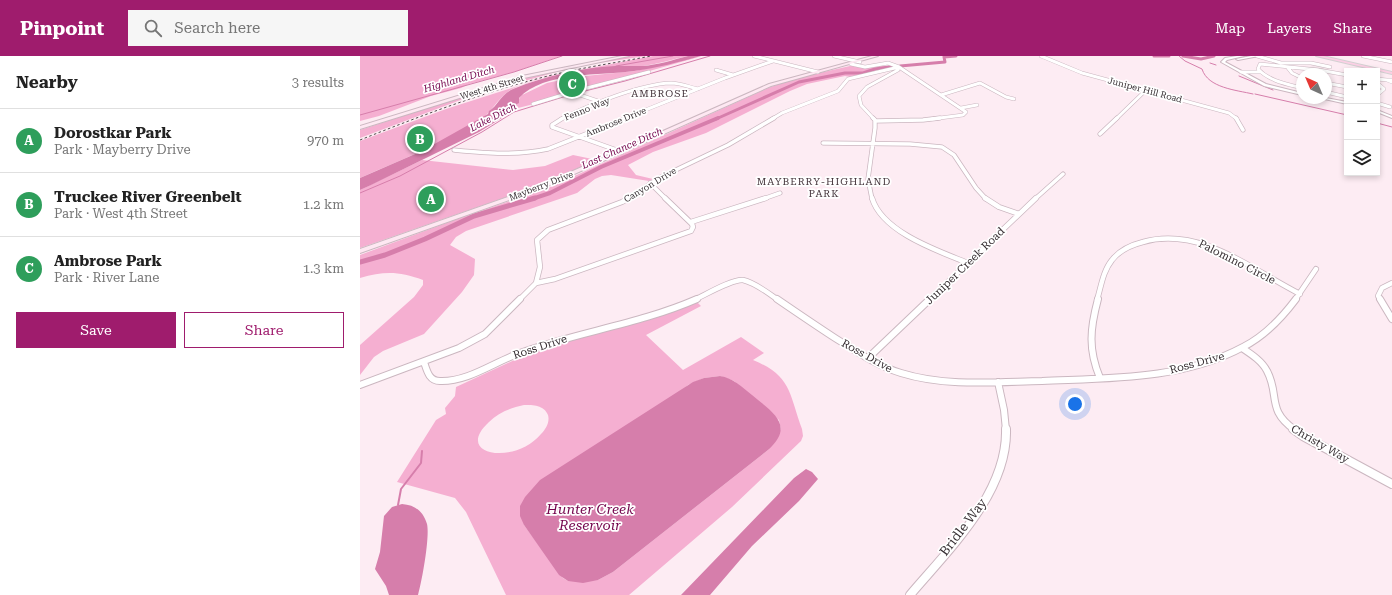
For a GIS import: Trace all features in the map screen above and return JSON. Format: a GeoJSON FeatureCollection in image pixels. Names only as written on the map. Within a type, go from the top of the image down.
{"type":"FeatureCollection","features":[{"type":"Feature","properties":{"kind":"main road","name":"West 4th Street"},"geometry":{"type":"LineString","coordinates":[[360,128],[523,77],[627,56]]}},
{"type":"Feature","properties":{"kind":"main road","name":"Mayberry Drive"},"geometry":{"type":"LineString","coordinates":[[360,251],[541,187],[770,86],[860,62],[876,56]]}},
{"type":"Feature","properties":{"kind":"main road"},"geometry":{"type":"LineString","coordinates":[[1318,56],[1392,73]]}},
{"type":"Feature","properties":{"kind":"main road"},"geometry":{"type":"LineString","coordinates":[[1324,56],[1392,73]]}},
{"type":"Feature","properties":{"kind":"street"},"geometry":{"type":"LineString","coordinates":[[754,56],[818,72]]}},
{"type":"Feature","properties":{"kind":"street"},"geometry":{"type":"LineString","coordinates":[[834,56],[860,62]]}},
{"type":"Feature","properties":{"kind":"street","name":"Juniper Hill Road"},"geometry":{"type":"LineString","coordinates":[[1041,56],[1074,70],[1229,113],[1237,119],[1243,130]]}},
{"type":"Feature","properties":{"kind":"street"},"geometry":{"type":"LineString","coordinates":[[1242,56],[1224,60],[1224,63],[1268,86],[1296,93]]}},
{"type":"Feature","properties":{"kind":"street"},"geometry":{"type":"LineString","coordinates":[[1232,67],[1230,62],[1232,60],[1257,56],[1281,63],[1311,63],[1330,67]]}},
{"type":"Feature","properties":{"kind":"street"},"geometry":{"type":"LineString","coordinates":[[1363,56],[1392,62]]}},
{"type":"Feature","properties":{"kind":"street"},"geometry":{"type":"LineString","coordinates":[[1372,58],[1378,56]]}},
{"type":"Feature","properties":{"kind":"street","name":"Ambrose Drive"},"geometry":{"type":"LineString","coordinates":[[454,150],[498,154],[523,153],[554,147],[733,75],[773,61]]}},
{"type":"Feature","properties":{"kind":"street"},"geometry":{"type":"LineString","coordinates":[[851,64],[865,67],[888,63],[899,67],[966,112],[966,114],[952,117],[923,120],[875,121]]}},
{"type":"Feature","properties":{"kind":"street"},"geometry":{"type":"LineString","coordinates":[[1261,72],[1258,69],[1260,64],[1319,70],[1344,74]]}},
{"type":"Feature","properties":{"kind":"street"},"geometry":{"type":"LineString","coordinates":[[899,67],[898,70],[864,89],[860,94],[860,103],[872,115],[875,121],[869,186],[872,198],[893,225],[908,236],[968,263]]}},
{"type":"Feature","properties":{"kind":"street","name":"Canyon Drive"},"geometry":{"type":"LineString","coordinates":[[536,282],[540,267],[537,243],[541,235],[559,225],[617,204],[650,183],[728,145],[782,113],[838,91],[848,79],[899,67]]}},
{"type":"Feature","properties":{"kind":"street"},"geometry":{"type":"LineString","coordinates":[[1288,68],[1296,75]]}},
{"type":"Feature","properties":{"kind":"street"},"geometry":{"type":"LineString","coordinates":[[716,70],[733,75]]}},
{"type":"Feature","properties":{"kind":"street"},"geometry":{"type":"LineString","coordinates":[[533,104],[649,72]]}},
{"type":"Feature","properties":{"kind":"street"},"geometry":{"type":"LineString","coordinates":[[1241,72],[1261,72],[1277,81],[1296,86]]}},
{"type":"Feature","properties":{"kind":"street"},"geometry":{"type":"LineString","coordinates":[[1380,79],[1392,81]]}},
{"type":"Feature","properties":{"kind":"street"},"geometry":{"type":"LineString","coordinates":[[941,95],[980,83],[1006,97],[1014,99]]}},
{"type":"Feature","properties":{"kind":"street","name":"Fenno Way"},"geometry":{"type":"LineString","coordinates":[[622,152],[554,129],[552,125],[571,114],[638,90],[663,84],[677,84],[698,89]]}},
{"type":"Feature","properties":{"kind":"street"},"geometry":{"type":"LineString","coordinates":[[1332,84],[1344,86]]}},
{"type":"Feature","properties":{"kind":"street"},"geometry":{"type":"LineString","coordinates":[[1380,85],[1384,88],[1380,92]]}},
{"type":"Feature","properties":{"kind":"street"},"geometry":{"type":"LineString","coordinates":[[1100,134],[1146,90]]}},
{"type":"Feature","properties":{"kind":"street"},"geometry":{"type":"LineString","coordinates":[[573,93],[601,102]]}},
{"type":"Feature","properties":{"kind":"street"},"geometry":{"type":"LineString","coordinates":[[1332,93],[1344,96]]}},
{"type":"Feature","properties":{"kind":"street"},"geometry":{"type":"LineString","coordinates":[[1332,100],[1344,102]]}},
{"type":"Feature","properties":{"kind":"street"},"geometry":{"type":"LineString","coordinates":[[1380,104],[1391,107]]}},
{"type":"Feature","properties":{"kind":"street"},"geometry":{"type":"LineString","coordinates":[[961,108],[977,106]]}},
{"type":"Feature","properties":{"kind":"street"},"geometry":{"type":"LineString","coordinates":[[1380,112],[1392,117]]}},
{"type":"Feature","properties":{"kind":"street"},"geometry":{"type":"LineString","coordinates":[[823,143],[926,144],[946,148],[951,152],[983,198],[994,205],[1019,214]]}},
{"type":"Feature","properties":{"kind":"street","name":"Juniper Creek Road"},"geometry":{"type":"LineString","coordinates":[[868,358],[1063,174]]}},
{"type":"Feature","properties":{"kind":"street"},"geometry":{"type":"LineString","coordinates":[[360,385],[459,348],[480,337],[492,328],[536,282],[550,280],[680,236],[693,230],[693,225],[650,183]]}},
{"type":"Feature","properties":{"kind":"street"},"geometry":{"type":"LineString","coordinates":[[690,222],[780,192]]}},
{"type":"Feature","properties":{"kind":"street","name":"Palomino Circle"},"geometry":{"type":"LineString","coordinates":[[1100,378],[1093,362],[1089,341],[1103,277],[1111,259],[1121,251],[1135,244],[1150,238],[1165,236],[1197,241],[1212,247],[1300,294]]}},
{"type":"Feature","properties":{"kind":"street","name":"Ross Drive"},"geometry":{"type":"LineString","coordinates":[[424,362],[428,374],[435,380],[440,381],[457,379],[518,354],[682,304],[742,280],[753,284],[868,358],[901,373],[927,379],[998,382],[1140,376],[1175,370],[1212,360],[1242,348],[1265,334],[1277,324],[1300,294],[1316,269]]}},
{"type":"Feature","properties":{"kind":"street"},"geometry":{"type":"LineString","coordinates":[[1392,283],[1382,288],[1378,296],[1392,319]]}},
{"type":"Feature","properties":{"kind":"street","name":"Christy Way"},"geometry":{"type":"LineString","coordinates":[[1242,348],[1256,358],[1266,369],[1271,380],[1275,407],[1285,423],[1303,436],[1392,484]]}},
{"type":"Feature","properties":{"kind":"street","name":"Bridle Way"},"geometry":{"type":"LineString","coordinates":[[910,595],[976,513],[998,476],[1004,452],[1006,424],[1005,410],[998,382]]}},
{"type":"Feature","properties":{"kind":"shaded area"},"geometry":{"type":"Polygon","coordinates":[[[360,56],[561,56],[517,71],[431,96],[379,116],[360,121],[360,56]]]}},
{"type":"Feature","properties":{"kind":"shaded area"},"geometry":{"type":"Polygon","coordinates":[[[630,56],[646,56],[578,66],[487,90],[360,138],[360,130],[518,79],[551,71],[630,56]]]}},
{"type":"Feature","properties":{"kind":"shaded area"},"geometry":{"type":"Polygon","coordinates":[[[653,56],[688,56],[643,66],[588,70],[540,79],[653,56]]]}},
{"type":"Feature","properties":{"kind":"shaded area"},"geometry":{"type":"Polygon","coordinates":[[[702,56],[510,110],[522,95],[547,83],[575,77],[635,71],[702,56]]]}},
{"type":"Feature","properties":{"kind":"shaded area"},"geometry":{"type":"Polygon","coordinates":[[[850,66],[896,66],[850,77],[845,76],[807,84],[706,133],[653,152],[628,165],[636,175],[653,179],[649,181],[611,175],[602,176],[595,179],[577,193],[466,231],[456,237],[450,245],[475,259],[474,275],[462,292],[424,334],[383,351],[374,357],[360,375],[360,345],[414,297],[423,285],[423,280],[392,273],[377,274],[360,278],[360,255],[457,219],[548,188],[768,88],[797,78],[850,66]]]}},
{"type":"Feature","properties":{"kind":"shaded area"},"geometry":{"type":"Polygon","coordinates":[[[523,84],[507,92],[485,116],[466,129],[360,178],[360,141],[446,109],[523,84]]]}},
{"type":"Feature","properties":{"kind":"shaded area"},"geometry":{"type":"Polygon","coordinates":[[[573,155],[597,160],[524,191],[360,248],[360,190],[422,160],[513,170],[545,166],[573,155]]]}},
{"type":"Feature","properties":{"kind":"shaded area"},"geometry":{"type":"Polygon","coordinates":[[[696,301],[701,306],[646,335],[683,370],[741,337],[764,353],[753,360],[766,366],[775,373],[787,387],[802,429],[803,436],[801,441],[732,507],[629,595],[506,595],[466,512],[455,498],[397,482],[436,420],[446,414],[445,408],[455,396],[456,387],[536,350],[696,301]],[[720,376],[704,378],[688,385],[524,525],[563,578],[568,581],[598,580],[613,572],[768,450],[781,429],[779,420],[734,381],[720,376]],[[524,405],[505,411],[489,422],[480,433],[478,442],[483,449],[491,452],[503,453],[516,450],[530,444],[541,434],[548,423],[548,415],[541,407],[524,405]]]}},
{"type":"Feature","properties":{"kind":"water"},"geometry":{"type":"Polygon","coordinates":[[[688,56],[701,56],[643,70],[574,76],[543,83],[530,89],[519,98],[519,103],[511,107],[509,113],[479,132],[360,190],[360,178],[422,151],[488,114],[505,94],[513,89],[538,80],[576,71],[615,66],[643,66],[688,56]]]}},
{"type":"Feature","properties":{"kind":"water","name":"Hunter Creek Reservoir"},"geometry":{"type":"Polygon","coordinates":[[[720,376],[737,383],[773,413],[781,426],[780,433],[776,441],[768,450],[613,572],[598,580],[583,583],[568,581],[559,575],[524,525],[520,516],[520,506],[525,497],[540,480],[693,382],[704,378],[720,376]]]}},
{"type":"Feature","properties":{"kind":"water"},"geometry":{"type":"Polygon","coordinates":[[[806,469],[812,472],[818,479],[799,501],[752,546],[710,595],[681,595],[794,478],[806,469]]]}},
{"type":"Feature","properties":{"kind":"water"},"geometry":{"type":"Polygon","coordinates":[[[402,504],[415,507],[421,512],[427,524],[427,548],[418,595],[389,595],[386,586],[375,569],[380,552],[384,516],[392,507],[402,504]]]}},
{"type":"Feature","properties":{"kind":"waterway","name":"Highland Ditch"},"geometry":{"type":"LineString","coordinates":[[360,115],[514,72],[562,56]]}},
{"type":"Feature","properties":{"kind":"waterway"},"geometry":{"type":"LineString","coordinates":[[616,66],[673,56]]}},
{"type":"Feature","properties":{"kind":"waterway","name":"Lake Ditch"},"geometry":{"type":"LineString","coordinates":[[577,93],[625,81],[710,56]]}},
{"type":"Feature","properties":{"kind":"waterway","name":"Last Chance Ditch"},"geometry":{"type":"LineString","coordinates":[[900,66],[945,62],[944,57],[956,56]]}},
{"type":"Feature","properties":{"kind":"waterway","name":"Last Chance Ditch"},"geometry":{"type":"LineString","coordinates":[[1154,56],[1169,56]]}},
{"type":"Feature","properties":{"kind":"waterway"},"geometry":{"type":"LineString","coordinates":[[1179,56],[1185,61],[1202,69],[1205,75],[1216,84],[1253,94]]}},
{"type":"Feature","properties":{"kind":"waterway","name":"Last Chance Ditch"},"geometry":{"type":"LineString","coordinates":[[1183,56],[1201,59],[1214,56]]}},
{"type":"Feature","properties":{"kind":"waterway"},"geometry":{"type":"LineString","coordinates":[[1210,63],[1216,65]]}},
{"type":"Feature","properties":{"kind":"waterway","name":"Last Chance Ditch"},"geometry":{"type":"LineString","coordinates":[[716,119],[799,82],[845,73],[863,73],[875,69],[896,66]]}},
{"type":"Feature","properties":{"kind":"waterway"},"geometry":{"type":"LineString","coordinates":[[1239,76],[1273,90]]}},
{"type":"Feature","properties":{"kind":"waterway","name":"Lake Ditch"},"geometry":{"type":"LineString","coordinates":[[360,193],[400,176],[482,132],[514,112],[573,94]]}},
{"type":"Feature","properties":{"kind":"waterway"},"geometry":{"type":"LineString","coordinates":[[1255,94],[1344,114]]}},
{"type":"Feature","properties":{"kind":"waterway","name":"Last Chance Ditch"},"geometry":{"type":"LineString","coordinates":[[535,198],[550,193],[601,167],[718,118]]}},
{"type":"Feature","properties":{"kind":"waterway"},"geometry":{"type":"LineString","coordinates":[[1380,124],[1392,127]]}},
{"type":"Feature","properties":{"kind":"waterway","name":"Last Chance Ditch"},"geometry":{"type":"LineString","coordinates":[[360,262],[385,255],[425,239],[474,216],[535,198]]}},
{"type":"Feature","properties":{"kind":"waterway"},"geometry":{"type":"LineString","coordinates":[[398,505],[401,489],[421,463],[422,451]]}},
{"type":"Feature","properties":{"kind":"railway"},"geometry":{"type":"LineString","coordinates":[[360,140],[405,122],[520,83],[570,71],[651,56]]}},
{"type":"Feature","properties":{"kind":"place","name":"Ambrose Park"},"geometry":{"type":"Point","coordinates":[572,84]}},
{"type":"Feature","properties":{"kind":"place","name":"Truckee River Greenbelt"},"geometry":{"type":"Point","coordinates":[420,139]}},
{"type":"Feature","properties":{"kind":"place","name":"Dorostkar Park"},"geometry":{"type":"Point","coordinates":[431,199]}},
{"type":"Feature","properties":{"kind":"district","name":"AMBROSE"},"geometry":{"type":"Point","coordinates":[660,93]}},
{"type":"Feature","properties":{"kind":"district","name":"MAYBERRY-HIGHLAND PARK"},"geometry":{"type":"Point","coordinates":[824,186]}}]}
